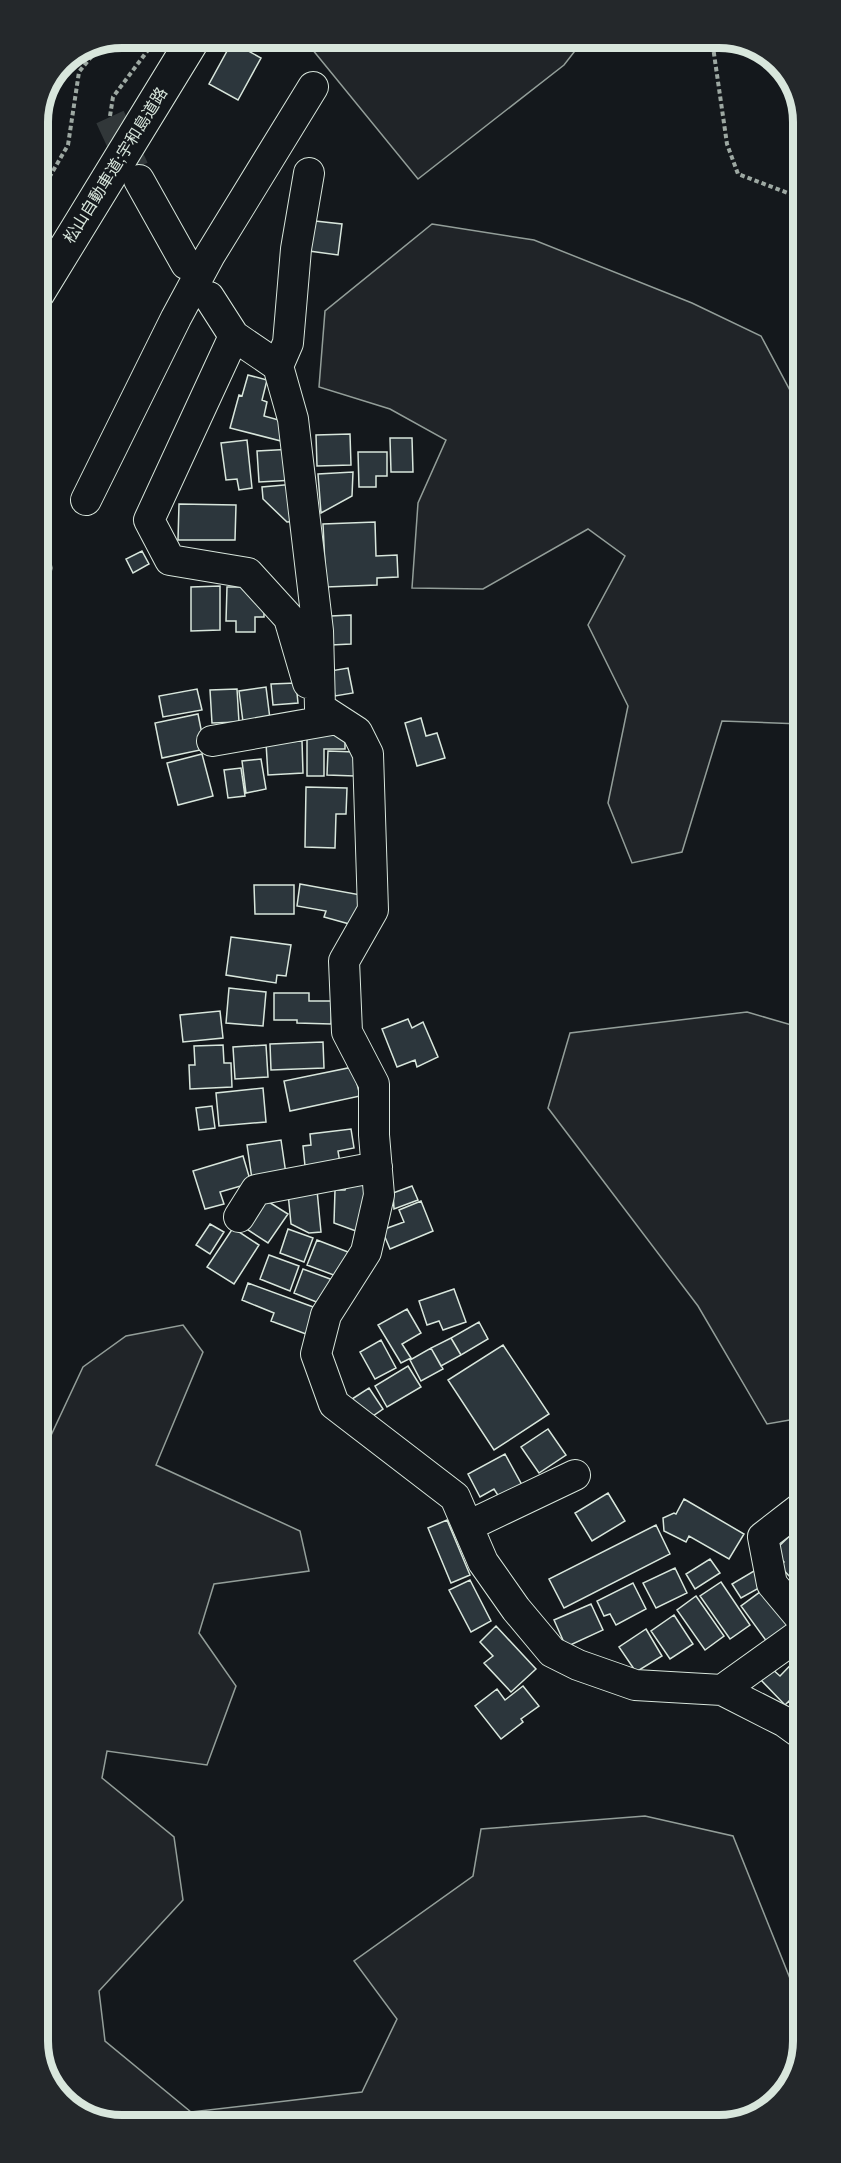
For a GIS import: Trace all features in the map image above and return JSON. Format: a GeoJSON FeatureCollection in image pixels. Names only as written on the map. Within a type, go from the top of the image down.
{"type":"FeatureCollection","features":[{"type":"Feature","properties":{"kind":"highway","name":"松山自動車道;宇和島道路"},"geometry":{"type":"LineString","coordinates":[[48,276],[188,48]]}},
{"type":"Feature","properties":{"kind":"street"},"geometry":{"type":"LineString","coordinates":[[86,500],[176,318],[210,255],[313,87]]}},
{"type":"Feature","properties":{"kind":"street"},"geometry":{"type":"LineString","coordinates":[[309,173],[296,249],[288,343],[278,366],[293,419],[329,713]]}},
{"type":"Feature","properties":{"kind":"street"},"geometry":{"type":"LineString","coordinates":[[139,180],[186,264]]}},
{"type":"Feature","properties":{"kind":"street"},"geometry":{"type":"LineString","coordinates":[[208,297],[234,336],[278,366]]}},
{"type":"Feature","properties":{"kind":"street"},"geometry":{"type":"LineString","coordinates":[[234,336],[149,520],[170,560],[248,573],[289,618],[311,693],[329,713],[357,732],[368,754],[373,910],[344,961],[347,1032],[374,1084],[379,1195],[366,1252],[326,1315],[316,1354],[334,1404],[455,1497],[483,1562],[516,1609],[552,1652],[578,1665],[635,1685],[722,1690],[793,1728]]}},
{"type":"Feature","properties":{"kind":"street"},"geometry":{"type":"LineString","coordinates":[[212,741],[329,713]]}},
{"type":"Feature","properties":{"kind":"street"},"geometry":{"type":"LineString","coordinates":[[239,1217],[256,1190],[377,1167]]}},
{"type":"Feature","properties":{"kind":"street"},"geometry":{"type":"LineString","coordinates":[[468,1526],[575,1475]]}},
{"type":"Feature","properties":{"kind":"street"},"geometry":{"type":"LineString","coordinates":[[793,1514],[763,1537],[772,1584],[793,1609]]}},
{"type":"Feature","properties":{"kind":"street"},"geometry":{"type":"LineString","coordinates":[[722,1690],[793,1639]]}},
{"type":"Feature","properties":{"kind":"path"},"geometry":{"type":"LineString","coordinates":[[110,117],[112,97],[149,48]]}},
{"type":"Feature","properties":{"kind":"path"},"geometry":{"type":"LineString","coordinates":[[713,48],[727,144],[738,174],[793,195]]}},
{"type":"Feature","properties":{"kind":"path"},"geometry":{"type":"LineString","coordinates":[[48,180],[68,145],[79,72],[93,55]]}},
{"type":"Feature","properties":{"kind":"shaded area"},"geometry":{"type":"Polygon","coordinates":[[[311,48],[577,48],[564,65],[418,179],[311,48]]]}},
{"type":"Feature","properties":{"kind":"shaded area"},"geometry":{"type":"Polygon","coordinates":[[[432,224],[534,240],[692,303],[761,336],[793,396],[793,724],[722,721],[682,852],[632,863],[608,803],[628,706],[588,625],[625,556],[588,529],[483,589],[412,588],[418,503],[446,440],[390,409],[319,387],[325,311],[432,224]]]}},
{"type":"Feature","properties":{"kind":"shaded area"},"geometry":{"type":"Polygon","coordinates":[[[48,551],[52,568],[48,584],[48,551]]]}},
{"type":"Feature","properties":{"kind":"shaded area"},"geometry":{"type":"Polygon","coordinates":[[[747,1012],[793,1025],[793,1419],[767,1424],[698,1306],[548,1108],[570,1033],[747,1012]]]}},
{"type":"Feature","properties":{"kind":"shaded area"},"geometry":{"type":"Polygon","coordinates":[[[183,1325],[203,1352],[156,1465],[300,1531],[309,1571],[214,1584],[199,1633],[236,1686],[207,1765],[107,1751],[102,1778],[174,1837],[183,1900],[99,1991],[105,2041],[191,2112],[362,2092],[397,2019],[354,1961],[473,1876],[481,1829],[645,1816],[733,1836],[793,1986],[792,2055],[778,2086],[768,2097],[738,2112],[718,2115],[118,2115],[85,2105],[66,2090],[51,2060],[48,2040],[48,1442],[83,1367],[126,1336],[183,1325]]]}},
{"type":"Feature","properties":{"kind":"building"},"geometry":{"type":"Polygon","coordinates":[[[229,48],[243,48],[261,58],[238,100],[209,84],[229,48]]]}},
{"type":"Feature","properties":{"kind":"building"},"geometry":{"type":"Polygon","coordinates":[[[306,220],[342,224],[338,255],[302,250],[306,220]]]}},
{"type":"Feature","properties":{"kind":"building"},"geometry":{"type":"Polygon","coordinates":[[[248,375],[267,380],[262,400],[267,402],[264,416],[286,422],[281,441],[230,428],[239,395],[242,396],[248,375]]]}},
{"type":"Feature","properties":{"kind":"building"},"geometry":{"type":"Polygon","coordinates":[[[350,434],[351,465],[317,466],[316,435],[350,434]]]}},
{"type":"Feature","properties":{"kind":"building"},"geometry":{"type":"Polygon","coordinates":[[[390,438],[412,438],[413,472],[391,472],[390,438]]]}},
{"type":"Feature","properties":{"kind":"building"},"geometry":{"type":"Polygon","coordinates":[[[247,440],[252,488],[239,490],[237,479],[226,480],[221,443],[247,440]]]}},
{"type":"Feature","properties":{"kind":"building"},"geometry":{"type":"Polygon","coordinates":[[[294,449],[295,480],[259,482],[257,451],[294,449]]]}},
{"type":"Feature","properties":{"kind":"building"},"geometry":{"type":"Polygon","coordinates":[[[358,452],[387,452],[387,476],[376,476],[376,487],[359,487],[358,452]]]}},
{"type":"Feature","properties":{"kind":"building"},"geometry":{"type":"Polygon","coordinates":[[[353,472],[352,496],[321,513],[318,474],[353,472]]]}},
{"type":"Feature","properties":{"kind":"building"},"geometry":{"type":"Polygon","coordinates":[[[295,484],[299,521],[287,522],[263,499],[262,487],[295,484]]]}},
{"type":"Feature","properties":{"kind":"building"},"geometry":{"type":"Polygon","coordinates":[[[179,504],[236,505],[235,540],[178,540],[179,504]]]}},
{"type":"Feature","properties":{"kind":"building"},"geometry":{"type":"Polygon","coordinates":[[[375,522],[376,556],[397,555],[398,577],[377,578],[377,585],[326,587],[323,524],[375,522]]]}},
{"type":"Feature","properties":{"kind":"building"},"geometry":{"type":"Polygon","coordinates":[[[142,551],[149,564],[133,573],[126,559],[142,551]]]}},
{"type":"Feature","properties":{"kind":"building"},"geometry":{"type":"Polygon","coordinates":[[[220,586],[220,630],[191,631],[191,587],[220,586]]]}},
{"type":"Feature","properties":{"kind":"building"},"geometry":{"type":"Polygon","coordinates":[[[227,587],[256,587],[264,596],[264,617],[255,617],[255,632],[236,632],[236,621],[226,621],[227,587]]]}},
{"type":"Feature","properties":{"kind":"building"},"geometry":{"type":"Polygon","coordinates":[[[351,615],[351,644],[331,645],[331,616],[351,615]]]}},
{"type":"Feature","properties":{"kind":"building"},"geometry":{"type":"Polygon","coordinates":[[[348,668],[353,693],[335,696],[330,671],[348,668]]]}},
{"type":"Feature","properties":{"kind":"building"},"geometry":{"type":"Polygon","coordinates":[[[296,683],[298,703],[273,705],[271,684],[296,683]]]}},
{"type":"Feature","properties":{"kind":"building"},"geometry":{"type":"Polygon","coordinates":[[[266,687],[270,719],[243,722],[239,691],[266,687]]]}},
{"type":"Feature","properties":{"kind":"building"},"geometry":{"type":"Polygon","coordinates":[[[197,689],[202,710],[163,717],[159,696],[197,689]]]}},
{"type":"Feature","properties":{"kind":"building"},"geometry":{"type":"Polygon","coordinates":[[[237,689],[239,722],[212,723],[210,690],[237,689]]]}},
{"type":"Feature","properties":{"kind":"building"},"geometry":{"type":"Polygon","coordinates":[[[198,714],[205,749],[162,758],[155,723],[198,714]]]}},
{"type":"Feature","properties":{"kind":"building"},"geometry":{"type":"Polygon","coordinates":[[[421,718],[426,736],[437,733],[445,758],[417,766],[405,723],[421,718]]]}},
{"type":"Feature","properties":{"kind":"building"},"geometry":{"type":"Polygon","coordinates":[[[307,731],[345,731],[345,749],[324,749],[324,776],[307,776],[307,731]]]}},
{"type":"Feature","properties":{"kind":"building"},"geometry":{"type":"Polygon","coordinates":[[[302,741],[303,773],[268,775],[266,743],[302,741]]]}},
{"type":"Feature","properties":{"kind":"building"},"geometry":{"type":"Polygon","coordinates":[[[328,751],[355,752],[355,776],[327,775],[328,751]]]}},
{"type":"Feature","properties":{"kind":"building"},"geometry":{"type":"Polygon","coordinates":[[[202,754],[213,796],[178,805],[167,763],[202,754]]]}},
{"type":"Feature","properties":{"kind":"building"},"geometry":{"type":"Polygon","coordinates":[[[261,759],[266,789],[246,793],[242,761],[261,759]]]}},
{"type":"Feature","properties":{"kind":"building"},"geometry":{"type":"Polygon","coordinates":[[[241,768],[245,796],[228,798],[224,770],[241,768]]]}},
{"type":"Feature","properties":{"kind":"building"},"geometry":{"type":"Polygon","coordinates":[[[306,787],[347,788],[346,814],[336,814],[335,848],[305,847],[306,787]]]}},
{"type":"Feature","properties":{"kind":"building"},"geometry":{"type":"Polygon","coordinates":[[[300,884],[361,895],[353,925],[324,917],[326,911],[297,906],[300,884]]]}},
{"type":"Feature","properties":{"kind":"building"},"geometry":{"type":"Polygon","coordinates":[[[254,885],[294,885],[294,914],[255,914],[254,885]]]}},
{"type":"Feature","properties":{"kind":"building"},"geometry":{"type":"Polygon","coordinates":[[[231,937],[291,945],[286,976],[277,975],[276,983],[226,975],[231,937]]]}},
{"type":"Feature","properties":{"kind":"building"},"geometry":{"type":"Polygon","coordinates":[[[229,988],[266,992],[263,1026],[226,1023],[229,988]]]}},
{"type":"Feature","properties":{"kind":"building"},"geometry":{"type":"Polygon","coordinates":[[[274,993],[309,993],[309,1001],[332,1001],[331,1024],[274,1020],[274,993]]]}},
{"type":"Feature","properties":{"kind":"building"},"geometry":{"type":"Polygon","coordinates":[[[220,1011],[223,1038],[183,1042],[180,1015],[220,1011]]]}},
{"type":"Feature","properties":{"kind":"building"},"geometry":{"type":"Polygon","coordinates":[[[408,1019],[412,1028],[423,1022],[438,1057],[417,1067],[415,1060],[397,1067],[382,1029],[408,1019]]]}},
{"type":"Feature","properties":{"kind":"building"},"geometry":{"type":"Polygon","coordinates":[[[323,1042],[324,1068],[271,1070],[270,1044],[323,1042]]]}},
{"type":"Feature","properties":{"kind":"building"},"geometry":{"type":"Polygon","coordinates":[[[223,1045],[224,1063],[231,1063],[232,1087],[190,1089],[189,1065],[195,1065],[194,1046],[223,1045]]]}},
{"type":"Feature","properties":{"kind":"building"},"geometry":{"type":"Polygon","coordinates":[[[266,1045],[268,1077],[235,1079],[233,1047],[266,1045]]]}},
{"type":"Feature","properties":{"kind":"building"},"geometry":{"type":"Polygon","coordinates":[[[353,1067],[360,1096],[290,1111],[284,1081],[353,1067]]]}},
{"type":"Feature","properties":{"kind":"building"},"geometry":{"type":"Polygon","coordinates":[[[263,1088],[266,1122],[219,1126],[216,1093],[263,1088]]]}},
{"type":"Feature","properties":{"kind":"building"},"geometry":{"type":"Polygon","coordinates":[[[212,1106],[215,1128],[199,1130],[196,1108],[212,1106]]]}},
{"type":"Feature","properties":{"kind":"building"},"geometry":{"type":"Polygon","coordinates":[[[351,1129],[354,1148],[338,1151],[340,1163],[305,1166],[303,1146],[311,1145],[310,1134],[351,1129]]]}},
{"type":"Feature","properties":{"kind":"building"},"geometry":{"type":"Polygon","coordinates":[[[281,1140],[286,1174],[252,1179],[247,1145],[281,1140]]]}},
{"type":"Feature","properties":{"kind":"building"},"geometry":{"type":"Polygon","coordinates":[[[243,1156],[251,1183],[220,1192],[224,1204],[205,1209],[193,1171],[243,1156]]]}},
{"type":"Feature","properties":{"kind":"building"},"geometry":{"type":"Polygon","coordinates":[[[349,1180],[370,1188],[356,1231],[334,1223],[335,1190],[345,1190],[349,1180]]]}},
{"type":"Feature","properties":{"kind":"building"},"geometry":{"type":"Polygon","coordinates":[[[412,1186],[418,1200],[394,1209],[393,1193],[412,1186]]]}},
{"type":"Feature","properties":{"kind":"building"},"geometry":{"type":"Polygon","coordinates":[[[317,1190],[321,1232],[309,1233],[291,1224],[288,1193],[317,1190]]]}},
{"type":"Feature","properties":{"kind":"building"},"geometry":{"type":"Polygon","coordinates":[[[264,1199],[288,1214],[268,1243],[245,1228],[264,1199]]]}},
{"type":"Feature","properties":{"kind":"building"},"geometry":{"type":"Polygon","coordinates":[[[421,1201],[433,1231],[390,1249],[382,1230],[404,1222],[399,1210],[421,1201]]]}},
{"type":"Feature","properties":{"kind":"building"},"geometry":{"type":"Polygon","coordinates":[[[210,1224],[224,1232],[210,1254],[196,1245],[210,1224]]]}},
{"type":"Feature","properties":{"kind":"building"},"geometry":{"type":"Polygon","coordinates":[[[233,1228],[259,1245],[234,1284],[207,1267],[233,1228]]]}},
{"type":"Feature","properties":{"kind":"building"},"geometry":{"type":"Polygon","coordinates":[[[288,1229],[313,1238],[304,1262],[280,1253],[288,1229]]]}},
{"type":"Feature","properties":{"kind":"building"},"geometry":{"type":"Polygon","coordinates":[[[317,1240],[348,1252],[339,1277],[307,1265],[317,1240]]]}},
{"type":"Feature","properties":{"kind":"building"},"geometry":{"type":"Polygon","coordinates":[[[269,1255],[299,1266],[290,1291],[260,1279],[269,1255]]]}},
{"type":"Feature","properties":{"kind":"building"},"geometry":{"type":"Polygon","coordinates":[[[303,1269],[333,1280],[324,1305],[294,1293],[303,1269]]]}},
{"type":"Feature","properties":{"kind":"building"},"geometry":{"type":"Polygon","coordinates":[[[248,1283],[316,1308],[306,1334],[271,1321],[274,1313],[242,1300],[248,1283]]]}},
{"type":"Feature","properties":{"kind":"building"},"geometry":{"type":"Polygon","coordinates":[[[454,1289],[466,1322],[443,1330],[439,1321],[427,1325],[419,1301],[454,1289]]]}},
{"type":"Feature","properties":{"kind":"building"},"geometry":{"type":"Polygon","coordinates":[[[407,1309],[421,1333],[402,1344],[411,1358],[401,1363],[378,1325],[407,1309]]]}},
{"type":"Feature","properties":{"kind":"building"},"geometry":{"type":"Polygon","coordinates":[[[479,1322],[488,1339],[461,1355],[451,1338],[479,1322]]]}},
{"type":"Feature","properties":{"kind":"building"},"geometry":{"type":"Polygon","coordinates":[[[451,1338],[461,1355],[441,1366],[431,1348],[451,1338]]]}},
{"type":"Feature","properties":{"kind":"building"},"geometry":{"type":"Polygon","coordinates":[[[381,1340],[396,1368],[375,1379],[360,1352],[381,1340]]]}},
{"type":"Feature","properties":{"kind":"building"},"geometry":{"type":"Polygon","coordinates":[[[503,1345],[549,1414],[494,1450],[448,1380],[503,1345]]]}},
{"type":"Feature","properties":{"kind":"building"},"geometry":{"type":"Polygon","coordinates":[[[431,1348],[443,1369],[421,1381],[410,1360],[431,1348]]]}},
{"type":"Feature","properties":{"kind":"building"},"geometry":{"type":"Polygon","coordinates":[[[408,1366],[421,1387],[387,1407],[375,1386],[408,1366]]]}},
{"type":"Feature","properties":{"kind":"building"},"geometry":{"type":"Polygon","coordinates":[[[369,1388],[383,1409],[367,1420],[352,1399],[369,1388]]]}},
{"type":"Feature","properties":{"kind":"building"},"geometry":{"type":"Polygon","coordinates":[[[548,1429],[566,1455],[539,1473],[521,1447],[548,1429]]]}},
{"type":"Feature","properties":{"kind":"building"},"geometry":{"type":"Polygon","coordinates":[[[505,1454],[522,1485],[499,1497],[494,1489],[480,1497],[468,1474],[505,1454]]]}},
{"type":"Feature","properties":{"kind":"building"},"geometry":{"type":"Polygon","coordinates":[[[608,1493],[625,1521],[592,1541],[575,1513],[608,1493]]]}},
{"type":"Feature","properties":{"kind":"building"},"geometry":{"type":"Polygon","coordinates":[[[684,1499],[744,1534],[729,1559],[689,1536],[686,1542],[664,1531],[663,1518],[676,1514],[684,1499]]]}},
{"type":"Feature","properties":{"kind":"building"},"geometry":{"type":"Polygon","coordinates":[[[447,1520],[470,1575],[451,1583],[428,1528],[447,1520]]]}},
{"type":"Feature","properties":{"kind":"building"},"geometry":{"type":"Polygon","coordinates":[[[656,1525],[670,1554],[564,1608],[549,1579],[656,1525]]]}},
{"type":"Feature","properties":{"kind":"building"},"geometry":{"type":"Polygon","coordinates":[[[793,1533],[793,1574],[790,1577],[780,1566],[784,1562],[774,1551],[793,1533]]]}},
{"type":"Feature","properties":{"kind":"building"},"geometry":{"type":"Polygon","coordinates":[[[710,1559],[720,1573],[695,1589],[686,1574],[710,1559]]]}},
{"type":"Feature","properties":{"kind":"building"},"geometry":{"type":"Polygon","coordinates":[[[675,1568],[687,1593],[656,1608],[643,1583],[675,1568]]]}},
{"type":"Feature","properties":{"kind":"building"},"geometry":{"type":"Polygon","coordinates":[[[759,1568],[768,1583],[741,1598],[732,1584],[759,1568]]]}},
{"type":"Feature","properties":{"kind":"building"},"geometry":{"type":"Polygon","coordinates":[[[470,1580],[491,1621],[471,1632],[449,1590],[470,1580]]]}},
{"type":"Feature","properties":{"kind":"building"},"geometry":{"type":"Polygon","coordinates":[[[721,1582],[750,1625],[730,1639],[700,1596],[721,1582]]]}},
{"type":"Feature","properties":{"kind":"building"},"geometry":{"type":"Polygon","coordinates":[[[633,1583],[646,1609],[616,1625],[610,1614],[604,1616],[597,1601],[633,1583]]]}},
{"type":"Feature","properties":{"kind":"building"},"geometry":{"type":"Polygon","coordinates":[[[768,1586],[793,1620],[793,1629],[770,1646],[741,1606],[768,1586]]]}},
{"type":"Feature","properties":{"kind":"building"},"geometry":{"type":"Polygon","coordinates":[[[696,1596],[724,1636],[705,1650],[677,1610],[696,1596]]]}},
{"type":"Feature","properties":{"kind":"building"},"geometry":{"type":"Polygon","coordinates":[[[591,1604],[603,1630],[566,1647],[554,1620],[591,1604]]]}},
{"type":"Feature","properties":{"kind":"building"},"geometry":{"type":"Polygon","coordinates":[[[674,1615],[693,1644],[670,1659],[651,1631],[674,1615]]]}},
{"type":"Feature","properties":{"kind":"building"},"geometry":{"type":"Polygon","coordinates":[[[496,1626],[536,1669],[511,1692],[484,1663],[493,1656],[480,1642],[496,1626]]]}},
{"type":"Feature","properties":{"kind":"building"},"geometry":{"type":"Polygon","coordinates":[[[646,1629],[662,1656],[636,1672],[619,1647],[646,1629]]]}},
{"type":"Feature","properties":{"kind":"building"},"geometry":{"type":"Polygon","coordinates":[[[793,1662],[793,1705],[789,1701],[785,1705],[760,1679],[771,1668],[780,1676],[793,1662]]]}},
{"type":"Feature","properties":{"kind":"building"},"geometry":{"type":"Polygon","coordinates":[[[523,1686],[539,1706],[521,1719],[523,1722],[501,1739],[475,1706],[497,1689],[505,1700],[523,1686]]]}},
{"type":"Feature","properties":{"kind":"tunnel"},"geometry":{"type":"LineString","coordinates":[[110,117],[134,169]]}}]}
